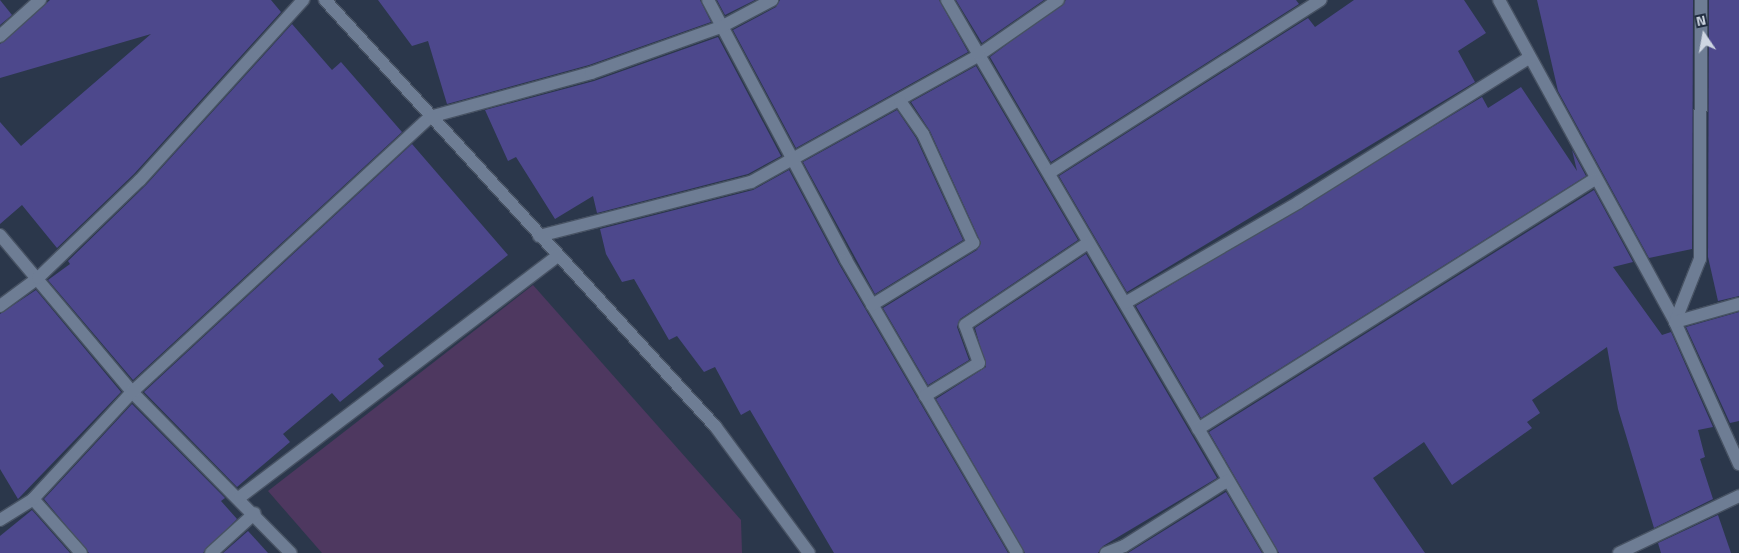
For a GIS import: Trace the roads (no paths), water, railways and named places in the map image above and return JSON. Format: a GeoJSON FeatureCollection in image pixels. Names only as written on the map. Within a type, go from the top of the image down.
{"type":"FeatureCollection","features":[{"type":"Feature","properties":{"kind":"street"},"geometry":{"type":"LineString","coordinates":[[0,36],[40,0]]}},
{"type":"Feature","properties":{"kind":"street"},"geometry":{"type":"LineString","coordinates":[[0,306],[38,278],[140,180],[303,0]]}},
{"type":"Feature","properties":{"kind":"street"},"geometry":{"type":"LineString","coordinates":[[325,0],[714,426],[809,553]]}},
{"type":"Feature","properties":{"kind":"street"},"geometry":{"type":"LineString","coordinates":[[708,0],[872,305],[1017,553]]}},
{"type":"Feature","properties":{"kind":"street"},"geometry":{"type":"LineString","coordinates":[[0,520],[33,498],[132,392],[430,117],[592,73],[721,27],[772,0]]}},
{"type":"Feature","properties":{"kind":"street"},"geometry":{"type":"LineString","coordinates":[[947,0],[1227,481],[1271,553]]}},
{"type":"Feature","properties":{"kind":"street"},"geometry":{"type":"LineString","coordinates":[[539,236],[751,182],[979,55],[1058,0]]}},
{"type":"Feature","properties":{"kind":"street"},"geometry":{"type":"LineString","coordinates":[[1049,173],[1321,0]]}},
{"type":"Feature","properties":{"kind":"street"},"geometry":{"type":"LineString","coordinates":[[1499,0],[1594,180],[1675,322],[1739,464]]}},
{"type":"Feature","properties":{"kind":"street"},"geometry":{"type":"LineString","coordinates":[[1675,322],[1700,259],[1701,0]]}},
{"type":"Feature","properties":{"kind":"street"},"geometry":{"type":"LineString","coordinates":[[1125,303],[1298,202],[1529,58]]}},
{"type":"Feature","properties":{"kind":"street"},"geometry":{"type":"LineString","coordinates":[[872,305],[973,243],[923,134],[900,100]]}},
{"type":"Feature","properties":{"kind":"street"},"geometry":{"type":"LineString","coordinates":[[1198,429],[1594,180]]}},
{"type":"Feature","properties":{"kind":"street"},"geometry":{"type":"LineString","coordinates":[[0,235],[132,392],[240,497],[291,553]]}},
{"type":"Feature","properties":{"kind":"street"},"geometry":{"type":"LineString","coordinates":[[925,396],[979,363],[965,325],[1088,243]]}},
{"type":"Feature","properties":{"kind":"street"},"geometry":{"type":"LineString","coordinates":[[240,497],[558,256]]}},
{"type":"Feature","properties":{"kind":"street"},"geometry":{"type":"LineString","coordinates":[[1675,322],[1739,304]]}},
{"type":"Feature","properties":{"kind":"street"},"geometry":{"type":"LineString","coordinates":[[1106,553],[1124,546],[1227,481]]}},
{"type":"Feature","properties":{"kind":"street"},"geometry":{"type":"LineString","coordinates":[[1619,553],[1739,496]]}},
{"type":"Feature","properties":{"kind":"street"},"geometry":{"type":"LineString","coordinates":[[33,498],[80,553]]}},
{"type":"Feature","properties":{"kind":"street"},"geometry":{"type":"LineString","coordinates":[[211,553],[255,513]]}}]}
